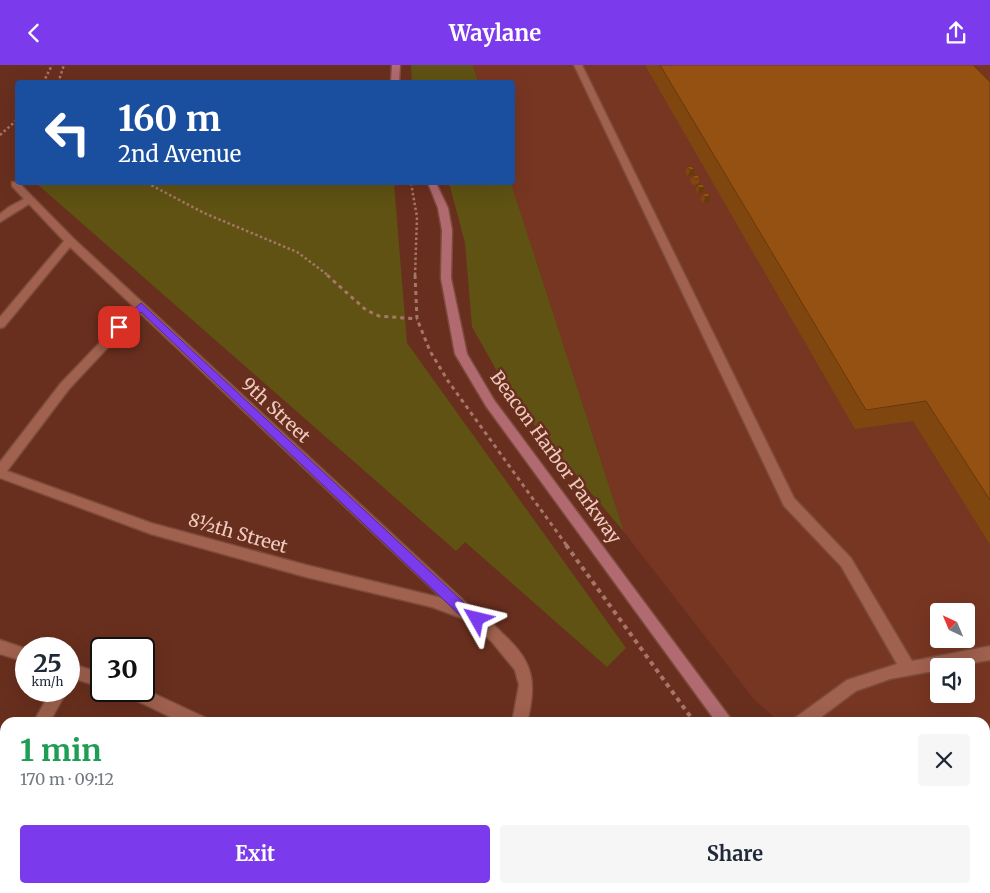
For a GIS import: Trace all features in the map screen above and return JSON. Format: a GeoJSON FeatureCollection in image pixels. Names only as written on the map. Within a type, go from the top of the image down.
{"type":"FeatureCollection","features":[{"type":"Feature","properties":{"kind":"street"},"geometry":{"type":"LineString","coordinates":[[395,80],[396,65]]}},
{"type":"Feature","properties":{"kind":"street"},"geometry":{"type":"LineString","coordinates":[[578,65],[789,502],[846,562],[908,668]]}},
{"type":"Feature","properties":{"kind":"street","name":"9th Street"},"geometry":{"type":"LineString","coordinates":[[15,185],[70,241],[470,616],[484,625],[516,657],[525,670],[527,694],[521,717]]}},
{"type":"Feature","properties":{"kind":"street","name":"Beacon Harbor Parkway"},"geometry":{"type":"LineString","coordinates":[[433,185],[443,208],[447,230],[446,278],[453,319],[461,354],[469,370],[490,403],[723,717]]}},
{"type":"Feature","properties":{"kind":"street"},"geometry":{"type":"LineString","coordinates":[[0,219],[12,209],[30,200]]}},
{"type":"Feature","properties":{"kind":"street"},"geometry":{"type":"LineString","coordinates":[[0,324],[70,241]]}},
{"type":"Feature","properties":{"kind":"street"},"geometry":{"type":"LineString","coordinates":[[0,472],[65,386],[141,306]]}},
{"type":"Feature","properties":{"kind":"street","name":"8½th Street"},"geometry":{"type":"LineString","coordinates":[[0,472],[151,528],[306,571],[432,601],[470,616]]}},
{"type":"Feature","properties":{"kind":"street"},"geometry":{"type":"LineString","coordinates":[[0,647],[15,652]]}},
{"type":"Feature","properties":{"kind":"street"},"geometry":{"type":"LineString","coordinates":[[808,717],[852,685],[908,668],[990,653]]}},
{"type":"Feature","properties":{"kind":"street"},"geometry":{"type":"LineString","coordinates":[[44,717],[53,702]]}},
{"type":"Feature","properties":{"kind":"street"},"geometry":{"type":"LineString","coordinates":[[155,702],[188,717]]}},
{"type":"Feature","properties":{"kind":"path"},"geometry":{"type":"LineString","coordinates":[[44,80],[52,65]]}},
{"type":"Feature","properties":{"kind":"path"},"geometry":{"type":"LineString","coordinates":[[59,80],[64,65]]}},
{"type":"Feature","properties":{"kind":"path"},"geometry":{"type":"LineString","coordinates":[[0,135],[15,122]]}},
{"type":"Feature","properties":{"kind":"path"},"geometry":{"type":"LineString","coordinates":[[151,185],[204,213],[297,252],[321,269],[366,310],[379,315],[417,319]]}},
{"type":"Feature","properties":{"kind":"shaded area"},"geometry":{"type":"Polygon","coordinates":[[[411,65],[473,65],[477,80],[412,80],[411,65]]]}},
{"type":"Feature","properties":{"kind":"shaded area"},"geometry":{"type":"Polygon","coordinates":[[[473,65],[990,65],[990,717],[774,717],[753,698],[624,532],[512,185],[515,185],[515,80],[477,80],[473,65]]]}},
{"type":"Feature","properties":{"kind":"shaded area"},"geometry":{"type":"Polygon","coordinates":[[[38,185],[394,185],[407,343],[626,648],[607,667],[465,542],[456,551],[38,185]]]}},
{"type":"Feature","properties":{"kind":"shaded area"},"geometry":{"type":"Polygon","coordinates":[[[450,185],[512,185],[624,532],[514,401],[472,327],[465,243],[450,185]]]}},
{"type":"Feature","properties":{"kind":"building"},"geometry":{"type":"Polygon","coordinates":[[[660,65],[973,65],[990,82],[990,500],[926,401],[866,410],[660,65]]]}},
{"type":"Feature","properties":{"kind":"building"},"geometry":{"type":"Polygon","coordinates":[[[691,166],[695,169],[690,170],[687,167],[691,166]]]}},
{"type":"Feature","properties":{"kind":"building"},"geometry":{"type":"Polygon","coordinates":[[[698,175],[700,178],[695,179],[692,176],[698,175]]]}},
{"type":"Feature","properties":{"kind":"building"},"geometry":{"type":"Polygon","coordinates":[[[702,184],[705,187],[699,188],[697,185],[702,184]]]}},
{"type":"Feature","properties":{"kind":"building"},"geometry":{"type":"Polygon","coordinates":[[[708,193],[710,196],[705,197],[702,194],[708,193]]]}},
{"type":"Feature","properties":{"kind":"route"},"geometry":{"type":"LineString","coordinates":[[119,327],[141,306],[470,616],[477,619]]}}]}
